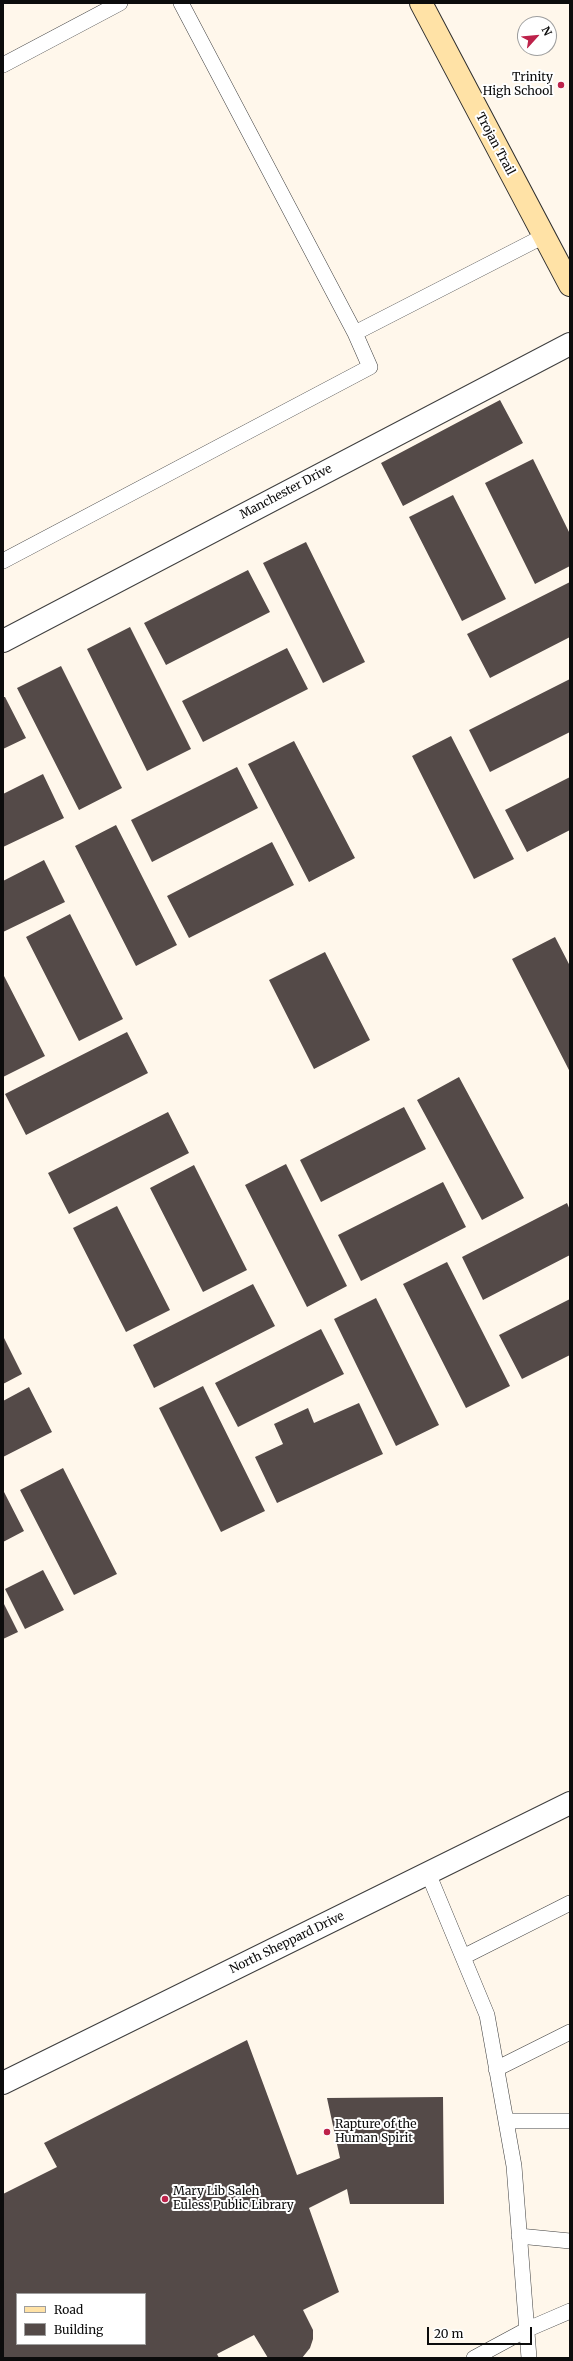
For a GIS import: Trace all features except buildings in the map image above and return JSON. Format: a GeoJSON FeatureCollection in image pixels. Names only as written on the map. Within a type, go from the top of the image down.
{"type":"FeatureCollection","features":[{"type":"Feature","properties":{"kind":"street","name":"Trojan Trail"},"geometry":{"type":"LineString","coordinates":[[421,3],[570,285]]}},
{"type":"Feature","properties":{"kind":"street","name":"Manchester Drive"},"geometry":{"type":"LineString","coordinates":[[3,641],[570,344]]}},
{"type":"Feature","properties":{"kind":"street","name":"North Sheppard Drive"},"geometry":{"type":"LineString","coordinates":[[3,2083],[570,1803]]}},
{"type":"Feature","properties":{"kind":"lane"},"geometry":{"type":"LineString","coordinates":[[3,65],[120,3]]}},
{"type":"Feature","properties":{"kind":"lane"},"geometry":{"type":"LineString","coordinates":[[3,561],[370,367],[355,334],[181,3]]}},
{"type":"Feature","properties":{"kind":"lane"},"geometry":{"type":"LineString","coordinates":[[355,334],[544,236]]}},
{"type":"Feature","properties":{"kind":"lane"},"geometry":{"type":"LineString","coordinates":[[428,1873],[486,2015],[514,2166],[529,2358]]}},
{"type":"Feature","properties":{"kind":"lane"},"geometry":{"type":"LineString","coordinates":[[463,1957],[570,1903]]}},
{"type":"Feature","properties":{"kind":"lane"},"geometry":{"type":"LineString","coordinates":[[496,2069],[570,2032]]}},
{"type":"Feature","properties":{"kind":"lane"},"geometry":{"type":"LineString","coordinates":[[506,2121],[570,2121]]}},
{"type":"Feature","properties":{"kind":"lane"},"geometry":{"type":"LineString","coordinates":[[519,2236],[570,2241]]}},
{"type":"Feature","properties":{"kind":"lane"},"geometry":{"type":"LineString","coordinates":[[474,2358],[526,2330],[570,2311]]}},
{"type":"Feature","properties":{"kind":"place","name":"Trinity High School"},"geometry":{"type":"Point","coordinates":[561,85]}},
{"type":"Feature","properties":{"kind":"place","name":"Rapture of the Human Spirit"},"geometry":{"type":"Point","coordinates":[327,2132]}},
{"type":"Feature","properties":{"kind":"place","name":"Mary Lib Saleh Euless Public Library"},"geometry":{"type":"Point","coordinates":[165,2199]}}]}
